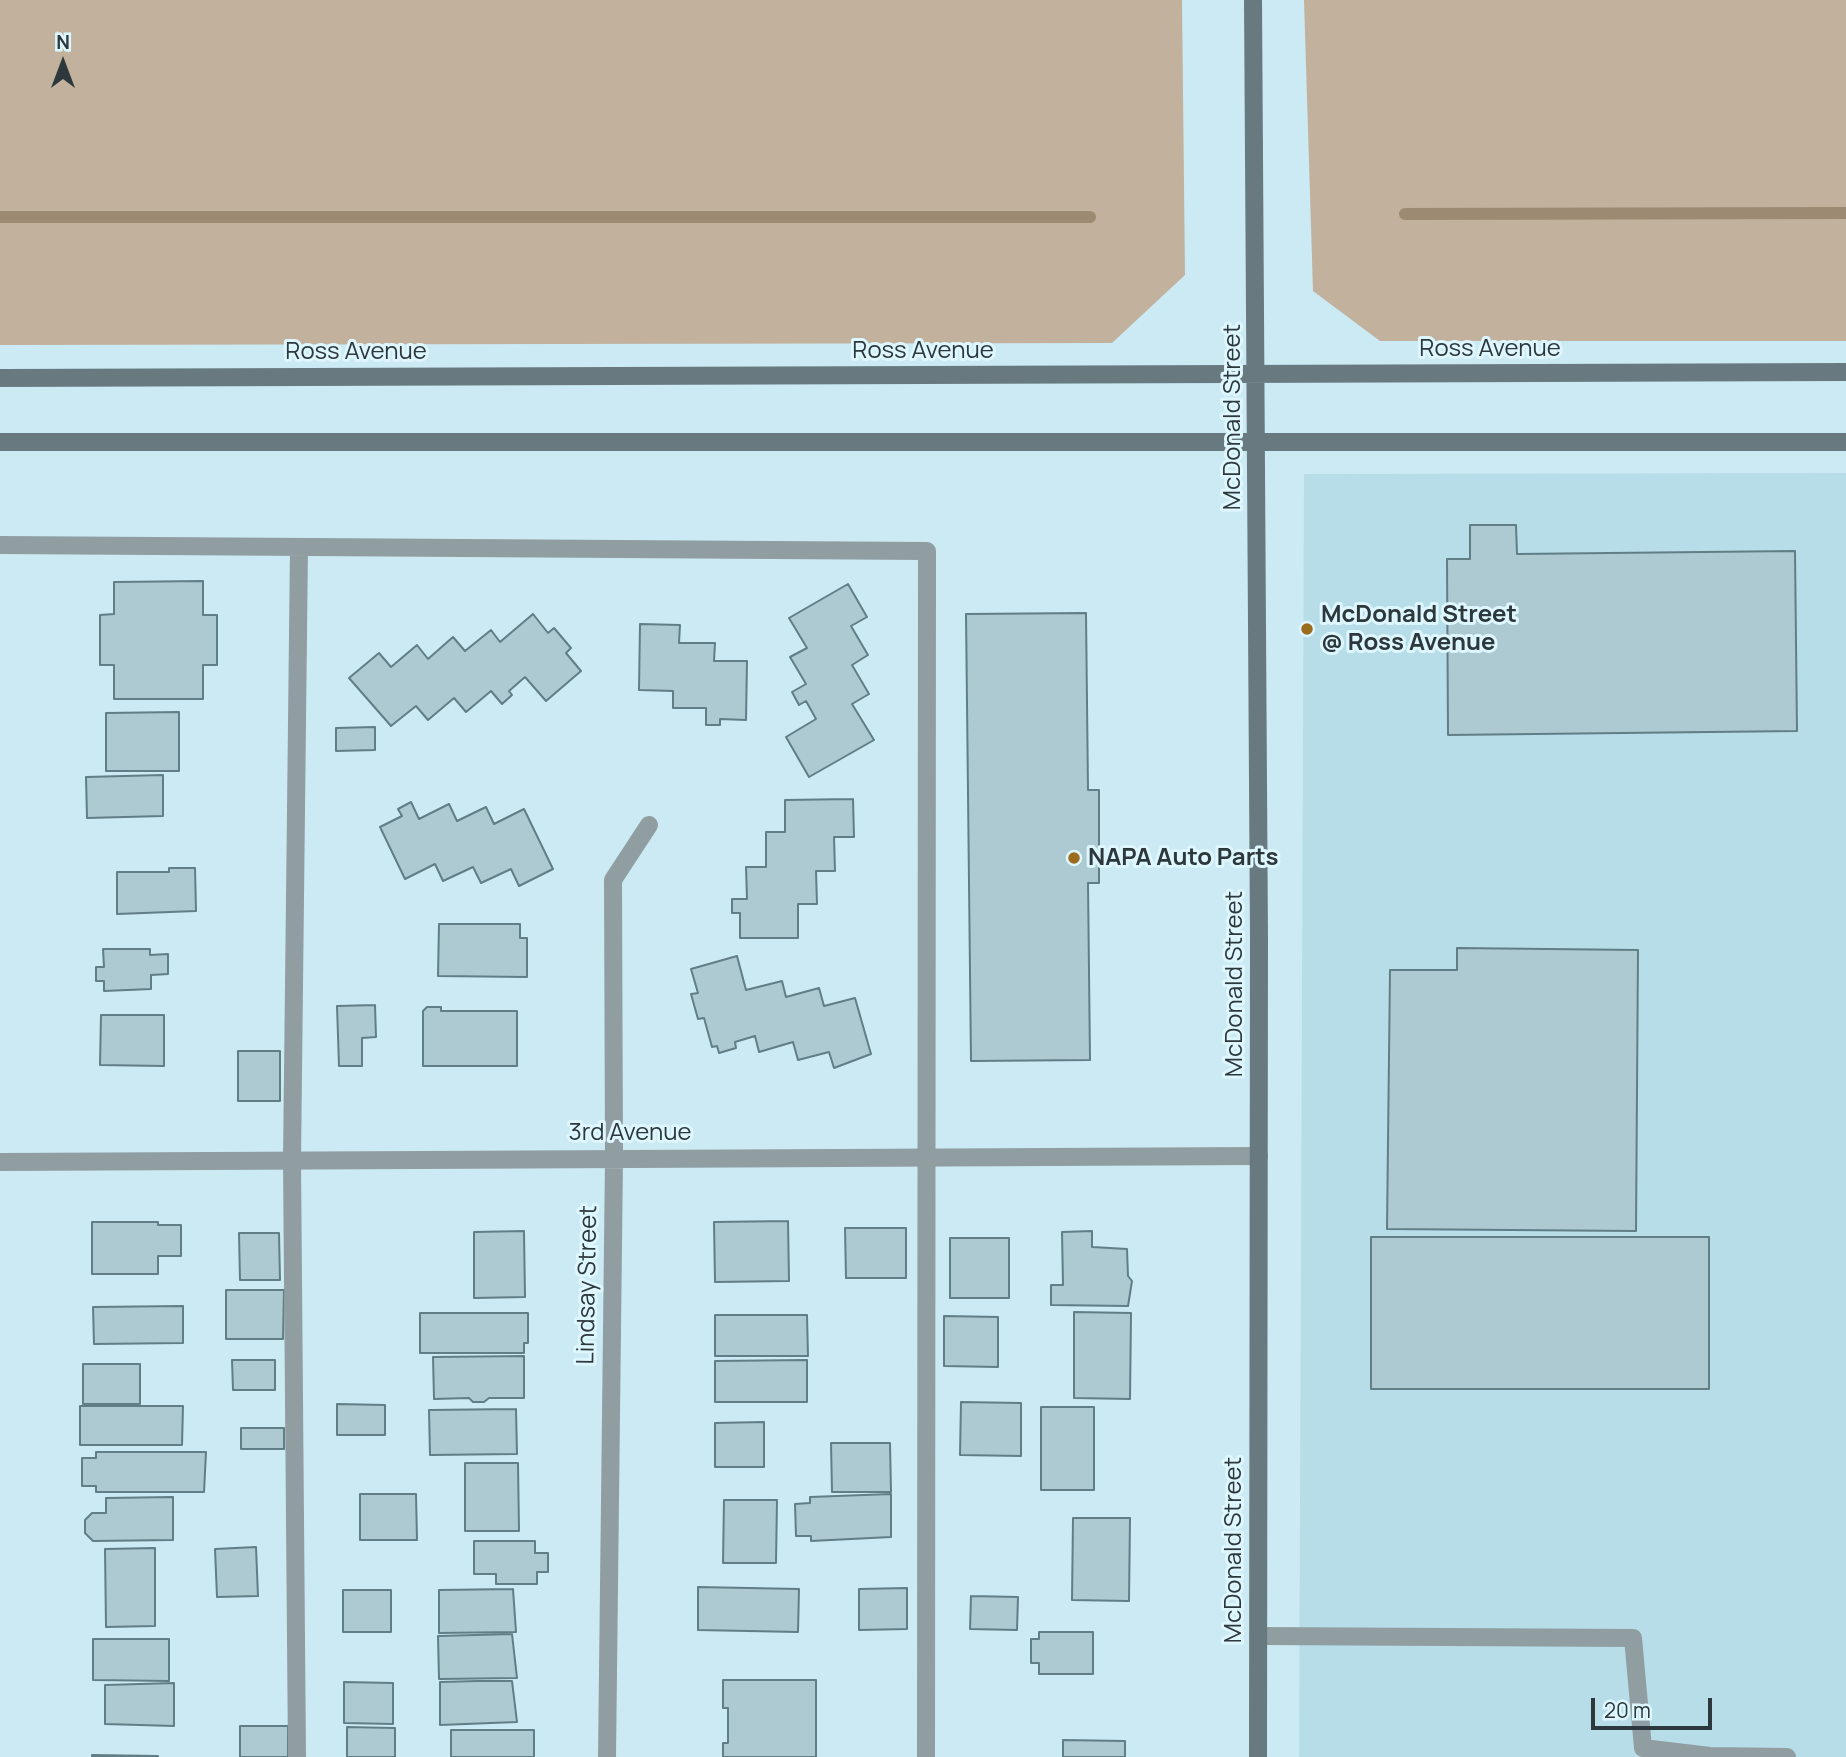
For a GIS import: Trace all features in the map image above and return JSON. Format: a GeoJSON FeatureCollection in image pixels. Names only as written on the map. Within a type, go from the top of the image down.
{"type":"FeatureCollection","features":[{"type":"Feature","properties":{"kind":"main road","name":"McDonald Street"},"geometry":{"type":"LineString","coordinates":[[1253,0],[1257,375],[1258,1757]]}},
{"type":"Feature","properties":{"kind":"main road","name":"Ross Avenue"},"geometry":{"type":"LineString","coordinates":[[0,378],[1846,372]]}},
{"type":"Feature","properties":{"kind":"main road"},"geometry":{"type":"LineString","coordinates":[[0,442],[1846,442]]}},
{"type":"Feature","properties":{"kind":"street"},"geometry":{"type":"LineString","coordinates":[[0,545],[927,551],[926,1757]]}},
{"type":"Feature","properties":{"kind":"street"},"geometry":{"type":"LineString","coordinates":[[297,1757],[292,1160],[299,547]]}},
{"type":"Feature","properties":{"kind":"street","name":"Lindsay Street"},"geometry":{"type":"LineString","coordinates":[[607,1757],[614,1158],[613,880],[649,825]]}},
{"type":"Feature","properties":{"kind":"street","name":"3rd Avenue"},"geometry":{"type":"LineString","coordinates":[[0,1161],[1259,1156]]}},
{"type":"Feature","properties":{"kind":"street"},"geometry":{"type":"LineString","coordinates":[[1259,1636],[1633,1639],[1643,1748],[1710,1756],[1787,1757]]}},
{"type":"Feature","properties":{"kind":"shaded area"},"geometry":{"type":"Polygon","coordinates":[[[0,0],[1182,0],[1185,275],[1112,343],[0,345],[0,0]]]}},
{"type":"Feature","properties":{"kind":"shaded area"},"geometry":{"type":"Polygon","coordinates":[[[1304,0],[1846,0],[1846,341],[1380,341],[1313,291],[1304,0]]]}},
{"type":"Feature","properties":{"kind":"shaded area"},"geometry":{"type":"Polygon","coordinates":[[[1846,473],[1846,1757],[1299,1757],[1304,474],[1846,473]]]}},
{"type":"Feature","properties":{"kind":"building"},"geometry":{"type":"Polygon","coordinates":[[[1470,525],[1516,525],[1517,554],[1795,551],[1797,731],[1448,735],[1447,559],[1470,559],[1470,525]]]}},
{"type":"Feature","properties":{"kind":"building"},"geometry":{"type":"Polygon","coordinates":[[[203,581],[203,615],[217,615],[217,665],[203,665],[203,699],[114,699],[114,665],[100,665],[100,615],[114,614],[114,582],[203,581]]]}},
{"type":"Feature","properties":{"kind":"building"},"geometry":{"type":"Polygon","coordinates":[[[848,584],[867,617],[851,626],[868,655],[852,665],[869,694],[852,704],[874,740],[809,777],[786,737],[816,719],[806,701],[799,705],[792,692],[806,684],[790,657],[807,648],[789,618],[848,584]]]}},
{"type":"Feature","properties":{"kind":"building"},"geometry":{"type":"Polygon","coordinates":[[[1086,613],[1088,790],[1099,790],[1099,883],[1088,883],[1090,1060],[971,1061],[966,614],[1086,613]]]}},
{"type":"Feature","properties":{"kind":"building"},"geometry":{"type":"Polygon","coordinates":[[[533,614],[548,633],[554,628],[571,648],[566,653],[581,671],[546,701],[525,677],[509,691],[512,695],[502,704],[491,691],[466,712],[454,698],[428,720],[416,706],[391,726],[349,678],[379,653],[391,667],[417,645],[428,659],[453,637],[465,651],[491,630],[500,642],[533,614]]]}},
{"type":"Feature","properties":{"kind":"building"},"geometry":{"type":"Polygon","coordinates":[[[640,624],[680,625],[679,643],[715,643],[714,661],[747,661],[746,720],[720,719],[720,725],[706,725],[706,708],[673,708],[673,691],[639,690],[640,624]]]}},
{"type":"Feature","properties":{"kind":"building"},"geometry":{"type":"Polygon","coordinates":[[[179,712],[179,771],[106,771],[106,713],[179,712]]]}},
{"type":"Feature","properties":{"kind":"building"},"geometry":{"type":"Polygon","coordinates":[[[375,727],[375,750],[336,751],[336,728],[375,727]]]}},
{"type":"Feature","properties":{"kind":"building"},"geometry":{"type":"Polygon","coordinates":[[[163,775],[163,816],[87,818],[86,777],[163,775]]]}},
{"type":"Feature","properties":{"kind":"building"},"geometry":{"type":"Polygon","coordinates":[[[853,799],[854,837],[834,837],[835,871],[816,871],[817,904],[798,904],[798,938],[740,938],[740,913],[732,913],[732,899],[747,899],[746,867],[766,867],[766,832],[785,832],[785,800],[853,799]]]}},
{"type":"Feature","properties":{"kind":"building"},"geometry":{"type":"Polygon","coordinates":[[[411,802],[419,819],[449,804],[457,821],[486,807],[494,824],[524,809],[553,869],[519,886],[511,869],[481,883],[473,867],[443,881],[435,864],[405,879],[380,827],[402,816],[398,809],[411,802]]]}},
{"type":"Feature","properties":{"kind":"building"},"geometry":{"type":"Polygon","coordinates":[[[169,868],[195,868],[196,911],[117,914],[117,872],[169,872],[169,868]]]}},
{"type":"Feature","properties":{"kind":"building"},"geometry":{"type":"Polygon","coordinates":[[[439,924],[520,924],[520,938],[527,938],[527,977],[438,976],[439,924]]]}},
{"type":"Feature","properties":{"kind":"building"},"geometry":{"type":"Polygon","coordinates":[[[1457,948],[1638,950],[1636,1231],[1387,1229],[1390,970],[1457,970],[1457,948]]]}},
{"type":"Feature","properties":{"kind":"building"},"geometry":{"type":"Polygon","coordinates":[[[103,949],[150,949],[150,955],[168,954],[168,974],[151,975],[151,989],[104,991],[104,981],[96,981],[96,967],[104,967],[103,949]]]}},
{"type":"Feature","properties":{"kind":"building"},"geometry":{"type":"Polygon","coordinates":[[[737,956],[746,990],[782,981],[786,997],[819,988],[824,1006],[855,998],[871,1054],[834,1068],[829,1052],[798,1060],[793,1042],[759,1052],[755,1036],[735,1042],[736,1048],[719,1053],[717,1046],[712,1047],[704,1018],[698,1019],[691,994],[698,993],[691,969],[737,956]]]}},
{"type":"Feature","properties":{"kind":"building"},"geometry":{"type":"Polygon","coordinates":[[[375,1005],[376,1037],[362,1038],[362,1066],[339,1066],[337,1006],[375,1005]]]}},
{"type":"Feature","properties":{"kind":"building"},"geometry":{"type":"Polygon","coordinates":[[[427,1007],[441,1007],[441,1011],[517,1011],[517,1066],[423,1066],[423,1011],[427,1007]]]}},
{"type":"Feature","properties":{"kind":"building"},"geometry":{"type":"Polygon","coordinates":[[[101,1015],[164,1015],[164,1066],[100,1065],[101,1015]]]}},
{"type":"Feature","properties":{"kind":"building"},"geometry":{"type":"Polygon","coordinates":[[[238,1051],[280,1051],[280,1101],[238,1101],[238,1051]]]}},
{"type":"Feature","properties":{"kind":"building"},"geometry":{"type":"Polygon","coordinates":[[[788,1221],[789,1281],[715,1282],[714,1222],[788,1221]]]}},
{"type":"Feature","properties":{"kind":"building"},"geometry":{"type":"Polygon","coordinates":[[[92,1222],[158,1222],[158,1225],[181,1225],[181,1256],[158,1256],[158,1274],[92,1274],[92,1222]]]}},
{"type":"Feature","properties":{"kind":"building"},"geometry":{"type":"Polygon","coordinates":[[[845,1228],[906,1228],[906,1278],[846,1278],[845,1228]]]}},
{"type":"Feature","properties":{"kind":"building"},"geometry":{"type":"Polygon","coordinates":[[[524,1231],[525,1297],[474,1298],[474,1232],[524,1231]]]}},
{"type":"Feature","properties":{"kind":"building"},"geometry":{"type":"Polygon","coordinates":[[[1092,1231],[1092,1247],[1127,1249],[1128,1276],[1132,1281],[1128,1306],[1051,1305],[1051,1285],[1063,1285],[1062,1232],[1092,1231]]]}},
{"type":"Feature","properties":{"kind":"building"},"geometry":{"type":"Polygon","coordinates":[[[239,1233],[279,1233],[280,1280],[240,1280],[239,1233]]]}},
{"type":"Feature","properties":{"kind":"building"},"geometry":{"type":"Polygon","coordinates":[[[1371,1237],[1709,1237],[1709,1389],[1371,1389],[1371,1237]]]}},
{"type":"Feature","properties":{"kind":"building"},"geometry":{"type":"Polygon","coordinates":[[[950,1238],[1009,1238],[1009,1298],[950,1298],[950,1238]]]}},
{"type":"Feature","properties":{"kind":"building"},"geometry":{"type":"Polygon","coordinates":[[[226,1290],[284,1290],[283,1339],[226,1339],[226,1290]]]}},
{"type":"Feature","properties":{"kind":"building"},"geometry":{"type":"Polygon","coordinates":[[[183,1306],[183,1343],[94,1344],[93,1307],[183,1306]]]}},
{"type":"Feature","properties":{"kind":"building"},"geometry":{"type":"Polygon","coordinates":[[[1074,1312],[1131,1313],[1130,1399],[1074,1398],[1074,1312]]]}},
{"type":"Feature","properties":{"kind":"building"},"geometry":{"type":"Polygon","coordinates":[[[420,1313],[528,1313],[528,1343],[524,1343],[524,1353],[420,1353],[420,1313]]]}},
{"type":"Feature","properties":{"kind":"building"},"geometry":{"type":"Polygon","coordinates":[[[715,1315],[807,1315],[808,1356],[715,1356],[715,1315]]]}},
{"type":"Feature","properties":{"kind":"building"},"geometry":{"type":"Polygon","coordinates":[[[944,1316],[998,1317],[998,1367],[944,1366],[944,1316]]]}},
{"type":"Feature","properties":{"kind":"building"},"geometry":{"type":"Polygon","coordinates":[[[524,1356],[524,1398],[489,1398],[484,1402],[473,1402],[469,1398],[434,1399],[433,1357],[524,1356]]]}},
{"type":"Feature","properties":{"kind":"building"},"geometry":{"type":"Polygon","coordinates":[[[232,1360],[275,1360],[275,1390],[233,1390],[232,1360]]]}},
{"type":"Feature","properties":{"kind":"building"},"geometry":{"type":"Polygon","coordinates":[[[807,1360],[807,1402],[715,1402],[715,1361],[807,1360]]]}},
{"type":"Feature","properties":{"kind":"building"},"geometry":{"type":"Polygon","coordinates":[[[83,1364],[140,1364],[140,1404],[83,1404],[83,1364]]]}},
{"type":"Feature","properties":{"kind":"building"},"geometry":{"type":"Polygon","coordinates":[[[961,1402],[1021,1403],[1021,1456],[960,1455],[961,1402]]]}},
{"type":"Feature","properties":{"kind":"building"},"geometry":{"type":"Polygon","coordinates":[[[337,1404],[385,1405],[385,1435],[337,1435],[337,1404]]]}},
{"type":"Feature","properties":{"kind":"building"},"geometry":{"type":"Polygon","coordinates":[[[80,1406],[183,1406],[182,1445],[80,1445],[80,1406]]]}},
{"type":"Feature","properties":{"kind":"building"},"geometry":{"type":"Polygon","coordinates":[[[1041,1407],[1094,1407],[1094,1490],[1041,1490],[1041,1407]]]}},
{"type":"Feature","properties":{"kind":"building"},"geometry":{"type":"Polygon","coordinates":[[[516,1409],[517,1454],[430,1455],[429,1410],[516,1409]]]}},
{"type":"Feature","properties":{"kind":"building"},"geometry":{"type":"Polygon","coordinates":[[[764,1422],[764,1467],[715,1467],[715,1423],[764,1422]]]}},
{"type":"Feature","properties":{"kind":"building"},"geometry":{"type":"Polygon","coordinates":[[[241,1428],[284,1428],[284,1449],[241,1449],[241,1428]]]}},
{"type":"Feature","properties":{"kind":"building"},"geometry":{"type":"Polygon","coordinates":[[[831,1443],[890,1443],[891,1492],[832,1492],[831,1443]]]}},
{"type":"Feature","properties":{"kind":"building"},"geometry":{"type":"Polygon","coordinates":[[[96,1452],[206,1452],[204,1492],[96,1492],[96,1486],[82,1486],[82,1458],[96,1458],[96,1452]]]}},
{"type":"Feature","properties":{"kind":"building"},"geometry":{"type":"Polygon","coordinates":[[[465,1463],[518,1463],[519,1531],[465,1531],[465,1463]]]}},
{"type":"Feature","properties":{"kind":"building"},"geometry":{"type":"Polygon","coordinates":[[[360,1494],[416,1494],[417,1540],[360,1540],[360,1494]]]}},
{"type":"Feature","properties":{"kind":"building"},"geometry":{"type":"Polygon","coordinates":[[[891,1494],[891,1537],[811,1541],[811,1536],[796,1536],[795,1504],[810,1503],[810,1497],[891,1494]]]}},
{"type":"Feature","properties":{"kind":"building"},"geometry":{"type":"Polygon","coordinates":[[[173,1497],[173,1540],[93,1541],[85,1533],[85,1520],[92,1513],[106,1513],[106,1498],[173,1497]]]}},
{"type":"Feature","properties":{"kind":"building"},"geometry":{"type":"Polygon","coordinates":[[[724,1500],[777,1500],[776,1563],[723,1563],[724,1500]]]}},
{"type":"Feature","properties":{"kind":"building"},"geometry":{"type":"Polygon","coordinates":[[[1073,1518],[1130,1518],[1129,1601],[1072,1600],[1073,1518]]]}},
{"type":"Feature","properties":{"kind":"building"},"geometry":{"type":"Polygon","coordinates":[[[474,1541],[535,1541],[535,1553],[548,1553],[548,1572],[537,1572],[537,1584],[496,1584],[496,1574],[474,1574],[474,1541]]]}},
{"type":"Feature","properties":{"kind":"building"},"geometry":{"type":"Polygon","coordinates":[[[256,1547],[258,1596],[217,1597],[215,1549],[256,1547]]]}},
{"type":"Feature","properties":{"kind":"building"},"geometry":{"type":"Polygon","coordinates":[[[155,1548],[155,1626],[106,1627],[105,1549],[155,1548]]]}},
{"type":"Feature","properties":{"kind":"building"},"geometry":{"type":"Polygon","coordinates":[[[698,1587],[799,1589],[798,1632],[698,1630],[698,1587]]]}},
{"type":"Feature","properties":{"kind":"building"},"geometry":{"type":"Polygon","coordinates":[[[907,1588],[907,1629],[859,1630],[859,1589],[907,1588]]]}},
{"type":"Feature","properties":{"kind":"building"},"geometry":{"type":"Polygon","coordinates":[[[513,1589],[516,1632],[439,1633],[439,1590],[513,1589]]]}},
{"type":"Feature","properties":{"kind":"building"},"geometry":{"type":"Polygon","coordinates":[[[343,1590],[391,1590],[391,1632],[343,1632],[343,1590]]]}},
{"type":"Feature","properties":{"kind":"building"},"geometry":{"type":"Polygon","coordinates":[[[971,1596],[1018,1597],[1017,1630],[970,1629],[971,1596]]]}},
{"type":"Feature","properties":{"kind":"building"},"geometry":{"type":"Polygon","coordinates":[[[1039,1632],[1093,1632],[1093,1674],[1039,1674],[1039,1663],[1031,1663],[1031,1639],[1039,1639],[1039,1632]]]}},
{"type":"Feature","properties":{"kind":"building"},"geometry":{"type":"Polygon","coordinates":[[[512,1634],[517,1678],[439,1679],[438,1636],[512,1634]]]}},
{"type":"Feature","properties":{"kind":"building"},"geometry":{"type":"Polygon","coordinates":[[[93,1639],[169,1639],[169,1681],[93,1680],[93,1639]]]}},
{"type":"Feature","properties":{"kind":"building"},"geometry":{"type":"Polygon","coordinates":[[[723,1680],[816,1680],[816,1757],[723,1757],[723,1743],[728,1743],[728,1708],[723,1708],[723,1680]]]}},
{"type":"Feature","properties":{"kind":"building"},"geometry":{"type":"Polygon","coordinates":[[[512,1681],[517,1722],[440,1725],[440,1682],[512,1681]]]}},
{"type":"Feature","properties":{"kind":"building"},"geometry":{"type":"Polygon","coordinates":[[[344,1682],[393,1683],[393,1724],[344,1723],[344,1682]]]}},
{"type":"Feature","properties":{"kind":"building"},"geometry":{"type":"Polygon","coordinates":[[[174,1683],[174,1726],[105,1724],[105,1685],[174,1683]]]}},
{"type":"Feature","properties":{"kind":"building"},"geometry":{"type":"Polygon","coordinates":[[[240,1726],[288,1726],[288,1757],[240,1757],[240,1726]]]}},
{"type":"Feature","properties":{"kind":"building"},"geometry":{"type":"Polygon","coordinates":[[[347,1727],[395,1728],[395,1757],[347,1757],[347,1727]]]}},
{"type":"Feature","properties":{"kind":"building"},"geometry":{"type":"Polygon","coordinates":[[[451,1730],[534,1730],[534,1757],[451,1757],[451,1730]]]}},
{"type":"Feature","properties":{"kind":"building"},"geometry":{"type":"Polygon","coordinates":[[[1063,1740],[1125,1741],[1125,1757],[1063,1757],[1063,1740]]]}},
{"type":"Feature","properties":{"kind":"building"},"geometry":{"type":"Polygon","coordinates":[[[158,1756],[158,1757],[92,1757],[158,1756]]]}},
{"type":"Feature","properties":{"kind":"waterway"},"geometry":{"type":"LineString","coordinates":[[1405,214],[1846,213]]}},
{"type":"Feature","properties":{"kind":"waterway"},"geometry":{"type":"LineString","coordinates":[[0,217],[1090,217]]}},
{"type":"Feature","properties":{"kind":"place","name":"McDonald Street @ Ross Avenue"},"geometry":{"type":"Point","coordinates":[1307,629]}},
{"type":"Feature","properties":{"kind":"place","name":"NAPA Auto Parts"},"geometry":{"type":"Point","coordinates":[1074,858]}}]}
